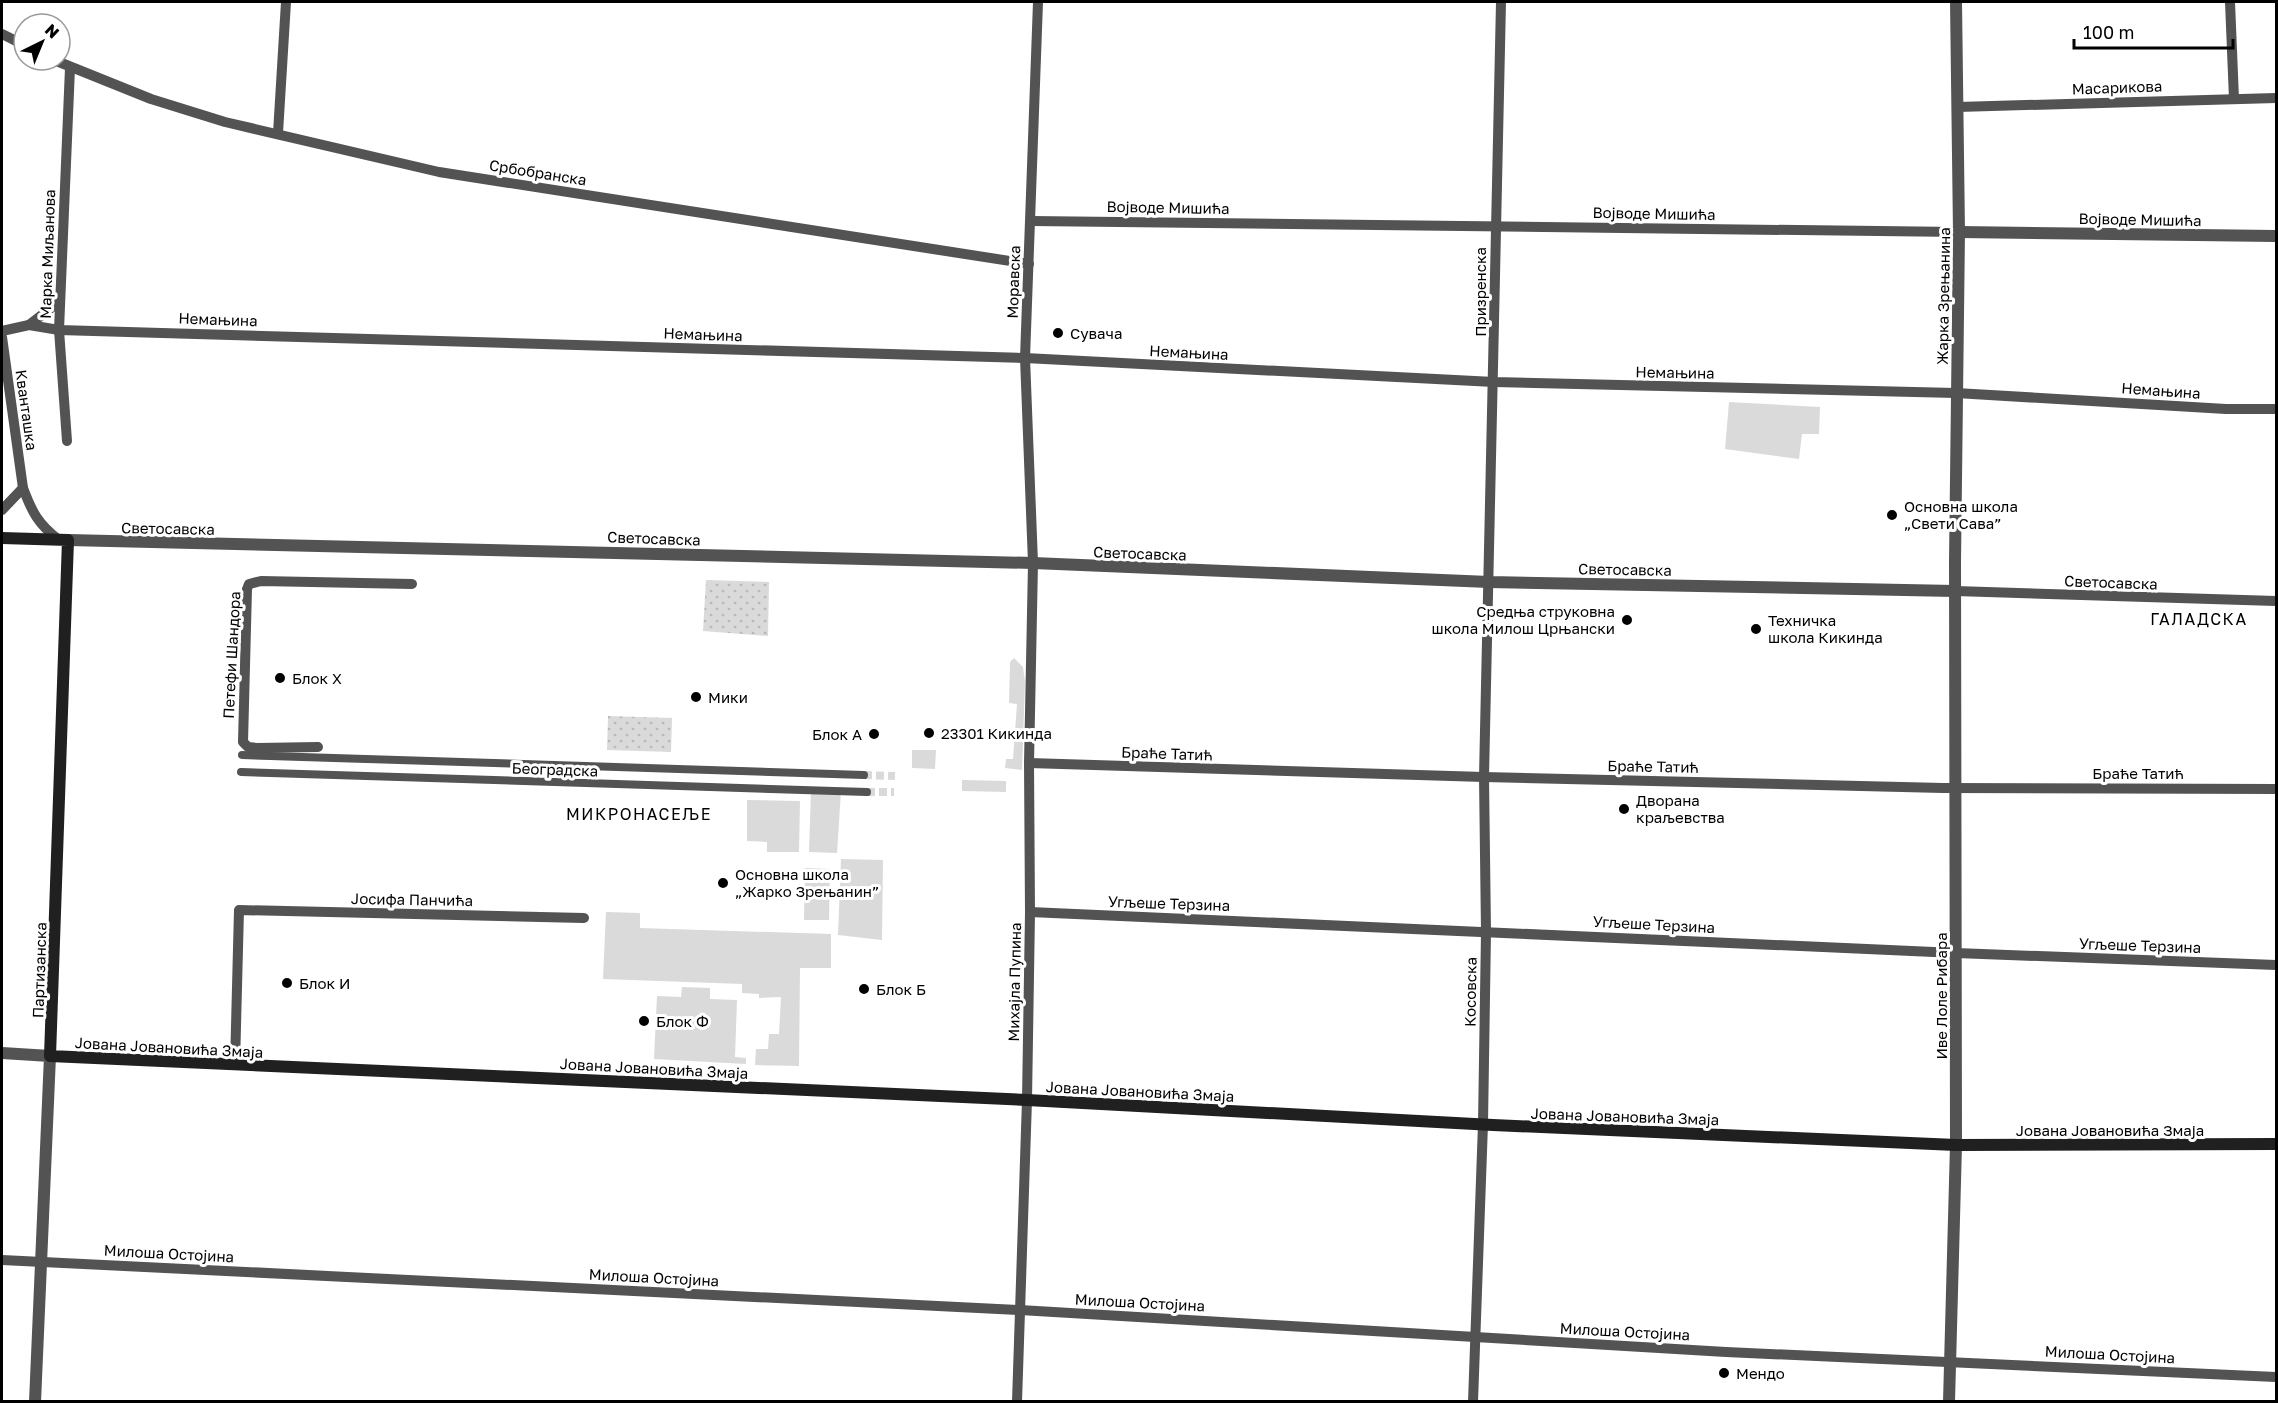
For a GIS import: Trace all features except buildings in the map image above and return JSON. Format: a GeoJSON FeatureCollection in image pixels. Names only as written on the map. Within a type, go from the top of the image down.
{"type":"FeatureCollection","features":[{"type":"Feature","properties":{"kind":"main road","name":"Светосавска"},"geometry":{"type":"LineString","coordinates":[[2,538],[64,540]]}},
{"type":"Feature","properties":{"kind":"main road","name":"Партизанска"},"geometry":{"type":"LineString","coordinates":[[50,1056],[64,540]]}},
{"type":"Feature","properties":{"kind":"main road","name":"Јована Јовановића Змаја"},"geometry":{"type":"LineString","coordinates":[[50,1056],[1956,1145],[2277,1144]]}},
{"type":"Feature","properties":{"kind":"street"},"geometry":{"type":"LineString","coordinates":[[278,133],[286,2]]}},
{"type":"Feature","properties":{"kind":"street","name":"Моравска"},"geometry":{"type":"LineString","coordinates":[[1033,563],[1025,358],[1038,2]]}},
{"type":"Feature","properties":{"kind":"street","name":"Призренска"},"geometry":{"type":"LineString","coordinates":[[1489,582],[1501,2]]}},
{"type":"Feature","properties":{"kind":"street","name":"Жарка Зрењанина"},"geometry":{"type":"LineString","coordinates":[[1955,591],[1959,232],[1956,2]]}},
{"type":"Feature","properties":{"kind":"street"},"geometry":{"type":"LineString","coordinates":[[2230,2],[2234,99]]}},
{"type":"Feature","properties":{"kind":"street","name":"Србобранска"},"geometry":{"type":"LineString","coordinates":[[72,69],[151,99],[225,122],[439,172],[1029,264]]}},
{"type":"Feature","properties":{"kind":"street","name":"Марка Миљанова"},"geometry":{"type":"LineString","coordinates":[[67,441],[59,330],[69,72]]}},
{"type":"Feature","properties":{"kind":"street","name":"Масарикова"},"geometry":{"type":"LineString","coordinates":[[1958,107],[2277,98]]}},
{"type":"Feature","properties":{"kind":"street","name":"Војводе Мишића"},"geometry":{"type":"LineString","coordinates":[[1031,221],[2277,236]]}},
{"type":"Feature","properties":{"kind":"street","name":"Немањина"},"geometry":{"type":"LineString","coordinates":[[29,325],[60,301]]}},
{"type":"Feature","properties":{"kind":"street","name":"Немањина"},"geometry":{"type":"LineString","coordinates":[[2,331],[29,325],[59,330],[1025,358],[1494,382],[1956,393],[2226,409],[2277,409]]}},
{"type":"Feature","properties":{"kind":"street","name":"Кванташка"},"geometry":{"type":"LineString","coordinates":[[2,337],[23,488],[30,508],[42,527],[64,540]]}},
{"type":"Feature","properties":{"kind":"street"},"geometry":{"type":"LineString","coordinates":[[2,510],[23,488]]}},
{"type":"Feature","properties":{"kind":"street","name":"Светосавска"},"geometry":{"type":"LineString","coordinates":[[64,540],[1033,563],[1489,582],[1955,591],[2277,601]]}},
{"type":"Feature","properties":{"kind":"street","name":"Михајла Пупина"},"geometry":{"type":"LineString","coordinates":[[1017,1401],[1027,1100],[1033,563]]}},
{"type":"Feature","properties":{"kind":"street","name":"Петефи Шандора"},"geometry":{"type":"LineString","coordinates":[[318,747],[257,748],[248,747],[243,742],[247,589],[249,584],[261,581],[412,584]]}},
{"type":"Feature","properties":{"kind":"street","name":"Косовска"},"geometry":{"type":"LineString","coordinates":[[1473,1401],[1483,1124],[1486,932],[1484,777],[1489,582]]}},
{"type":"Feature","properties":{"kind":"street","name":"Иве Лоле Рибара"},"geometry":{"type":"LineString","coordinates":[[1949,1401],[1956,1145],[1955,591]]}},
{"type":"Feature","properties":{"kind":"street","name":"Београдска"},"geometry":{"type":"LineString","coordinates":[[242,756],[864,775]]}},
{"type":"Feature","properties":{"kind":"street","name":"Браће Татић"},"geometry":{"type":"LineString","coordinates":[[1029,764],[1957,788],[2277,789]]}},
{"type":"Feature","properties":{"kind":"street","name":"Београдска"},"geometry":{"type":"LineString","coordinates":[[241,772],[867,792]]}},
{"type":"Feature","properties":{"kind":"street","name":"Јосифа Панчића"},"geometry":{"type":"LineString","coordinates":[[235,1065],[239,910],[584,918]]}},
{"type":"Feature","properties":{"kind":"street","name":"Угљеше Терзина"},"geometry":{"type":"LineString","coordinates":[[1030,912],[2277,965]]}},
{"type":"Feature","properties":{"kind":"street","name":"Јована Јовановића Змаја"},"geometry":{"type":"LineString","coordinates":[[2,1053],[50,1056]]}},
{"type":"Feature","properties":{"kind":"street","name":"Партизанска"},"geometry":{"type":"LineString","coordinates":[[35,1401],[50,1056]]}},
{"type":"Feature","properties":{"kind":"street","name":"Милоша Остојина"},"geometry":{"type":"LineString","coordinates":[[2,1260],[1020,1310],[1726,1352],[2277,1377]]}},
{"type":"Feature","properties":{"kind":"shaded area"},"geometry":{"type":"Polygon","coordinates":[[[1729,402],[1820,407],[1819,434],[1802,434],[1799,459],[1725,449],[1729,402]]]}},
{"type":"Feature","properties":{"kind":"shaded area"},"geometry":{"type":"Polygon","coordinates":[[[706,580],[769,582],[768,636],[703,631],[706,580]]]}},
{"type":"Feature","properties":{"kind":"shaded area"},"geometry":{"type":"Polygon","coordinates":[[[1014,658],[1023,667],[1025,682],[1022,770],[1005,768],[1006,759],[1013,759],[1017,704],[1009,703],[1010,662],[1014,658]]]}},
{"type":"Feature","properties":{"kind":"shaded area"},"geometry":{"type":"Polygon","coordinates":[[[608,716],[672,718],[671,752],[607,750],[608,716]]]}},
{"type":"Feature","properties":{"kind":"shaded area"},"geometry":{"type":"Polygon","coordinates":[[[912,750],[936,750],[935,769],[912,768],[912,750]]]}},
{"type":"Feature","properties":{"kind":"shaded area"},"geometry":{"type":"Polygon","coordinates":[[[962,780],[1006,781],[1006,792],[962,791],[962,780]]]}},
{"type":"Feature","properties":{"kind":"shaded area"},"geometry":{"type":"Polygon","coordinates":[[[811,791],[841,791],[837,853],[809,852],[811,791]]]}},
{"type":"Feature","properties":{"kind":"shaded area"},"geometry":{"type":"Polygon","coordinates":[[[747,800],[800,801],[799,852],[767,852],[767,842],[747,841],[747,800]]]}},
{"type":"Feature","properties":{"kind":"shaded area"},"geometry":{"type":"Polygon","coordinates":[[[841,859],[883,860],[882,940],[838,935],[841,859]]]}},
{"type":"Feature","properties":{"kind":"shaded area"},"geometry":{"type":"Polygon","coordinates":[[[805,868],[830,869],[829,920],[804,920],[805,868]]]}},
{"type":"Feature","properties":{"kind":"shaded area"},"geometry":{"type":"Polygon","coordinates":[[[606,912],[640,913],[640,928],[831,934],[831,968],[800,968],[799,1066],[755,1065],[756,1049],[768,1049],[769,1034],[779,1034],[781,997],[759,998],[759,994],[742,993],[742,984],[603,979],[606,912]]]}},
{"type":"Feature","properties":{"kind":"shaded area"},"geometry":{"type":"Polygon","coordinates":[[[682,987],[710,988],[710,999],[737,1000],[735,1057],[746,1058],[746,1064],[654,1059],[657,996],[681,997],[682,987]]]}},
{"type":"Feature","properties":{"kind":"tunnel"},"geometry":{"type":"LineString","coordinates":[[864,775],[895,776]]}},
{"type":"Feature","properties":{"kind":"tunnel"},"geometry":{"type":"LineString","coordinates":[[867,792],[894,792]]}},
{"type":"Feature","properties":{"kind":"place","name":"Сувача"},"geometry":{"type":"Point","coordinates":[1058,333]}},
{"type":"Feature","properties":{"kind":"place","name":"Основна школа „Свети Сава”"},"geometry":{"type":"Point","coordinates":[1892,515]}},
{"type":"Feature","properties":{"kind":"place","name":"Средња струковна школа Милош Црњански"},"geometry":{"type":"Point","coordinates":[1627,620]}},
{"type":"Feature","properties":{"kind":"place","name":"Техничка школа Кикинда"},"geometry":{"type":"Point","coordinates":[1756,629]}},
{"type":"Feature","properties":{"kind":"place","name":"Блок Х"},"geometry":{"type":"Point","coordinates":[280,678]}},
{"type":"Feature","properties":{"kind":"place","name":"Мики"},"geometry":{"type":"Point","coordinates":[696,697]}},
{"type":"Feature","properties":{"kind":"place","name":"23301 Кикинда"},"geometry":{"type":"Point","coordinates":[929,733]}},
{"type":"Feature","properties":{"kind":"place","name":"Блок А"},"geometry":{"type":"Point","coordinates":[874,734]}},
{"type":"Feature","properties":{"kind":"place","name":"Дворана краљевства"},"geometry":{"type":"Point","coordinates":[1624,809]}},
{"type":"Feature","properties":{"kind":"place","name":"Основна школа „Жарко Зрењанин”"},"geometry":{"type":"Point","coordinates":[723,883]}},
{"type":"Feature","properties":{"kind":"place","name":"Блок И"},"geometry":{"type":"Point","coordinates":[287,983]}},
{"type":"Feature","properties":{"kind":"place","name":"Блок Б"},"geometry":{"type":"Point","coordinates":[864,989]}},
{"type":"Feature","properties":{"kind":"place","name":"Блок Ф"},"geometry":{"type":"Point","coordinates":[644,1021]}},
{"type":"Feature","properties":{"kind":"place","name":"Мендо"},"geometry":{"type":"Point","coordinates":[1724,1373]}},
{"type":"Feature","properties":{"kind":"district","name":"ГАЛАДСКА"},"geometry":{"type":"Point","coordinates":[2199,619]}},
{"type":"Feature","properties":{"kind":"district","name":"МИКРОНАСЕЉЕ"},"geometry":{"type":"Point","coordinates":[639,814]}}]}
